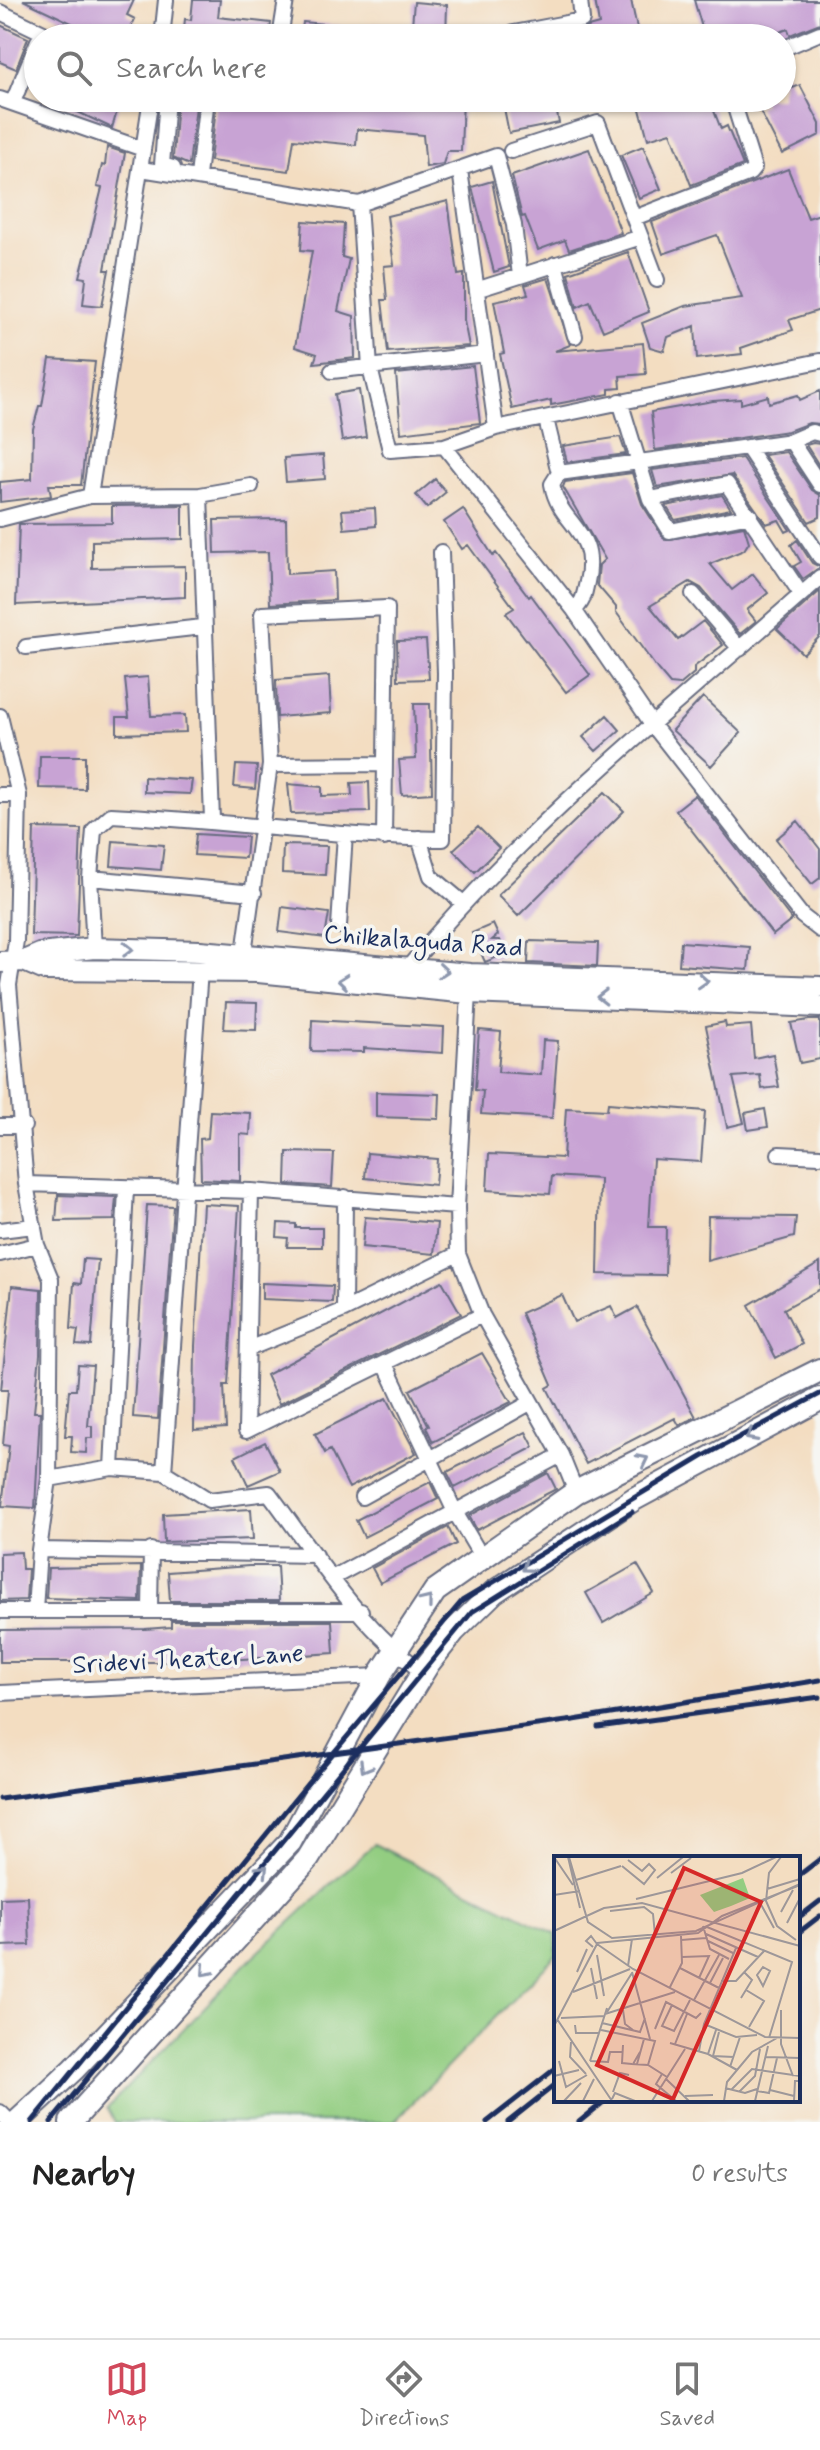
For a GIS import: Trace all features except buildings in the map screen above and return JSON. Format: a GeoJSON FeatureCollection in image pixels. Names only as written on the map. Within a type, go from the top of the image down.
{"type":"FeatureCollection","features":[{"type":"Feature","properties":{"kind":"main road","name":"Chilkalaguda Road"},"geometry":{"type":"LineString","coordinates":[[12,962],[40,954],[94,948],[244,953],[407,969],[820,987]]}},
{"type":"Feature","properties":{"kind":"main road","name":"Chilkalaguda Road"},"geometry":{"type":"LineString","coordinates":[[12,962],[45,970],[258,972],[469,993],[820,1007]]}},
{"type":"Feature","properties":{"kind":"main road"},"geometry":{"type":"LineString","coordinates":[[17,2122],[46,2097],[290,1842],[393,1651],[435,1591],[576,1492],[820,1370]]}},
{"type":"Feature","properties":{"kind":"main road"},"geometry":{"type":"LineString","coordinates":[[46,2097],[71,2122],[308,1859],[423,1672],[474,1611],[540,1558],[634,1499],[818,1405]]}},
{"type":"Feature","properties":{"kind":"main road"},"geometry":{"type":"LineString","coordinates":[[44,2122],[46,2097]]}},
{"type":"Feature","properties":{"kind":"street"},"geometry":{"type":"LineString","coordinates":[[163,24],[166,0]]}},
{"type":"Feature","properties":{"kind":"street"},"geometry":{"type":"LineString","coordinates":[[282,24],[286,0]]}},
{"type":"Feature","properties":{"kind":"street"},"geometry":{"type":"LineString","coordinates":[[561,24],[582,20],[580,0]]}},
{"type":"Feature","properties":{"kind":"street"},"geometry":{"type":"LineString","coordinates":[[5,9],[25,24]]}},
{"type":"Feature","properties":{"kind":"street"},"geometry":{"type":"LineString","coordinates":[[796,43],[820,33]]}},
{"type":"Feature","properties":{"kind":"street"},"geometry":{"type":"LineString","coordinates":[[6,100],[24,69]]}},
{"type":"Feature","properties":{"kind":"street"},"geometry":{"type":"LineString","coordinates":[[41,112],[144,147],[163,149]]}},
{"type":"Feature","properties":{"kind":"street"},"geometry":{"type":"LineString","coordinates":[[90,496],[149,112]]}},
{"type":"Feature","properties":{"kind":"street"},"geometry":{"type":"LineString","coordinates":[[166,112],[164,167],[359,204],[496,156],[514,225],[520,276]]}},
{"type":"Feature","properties":{"kind":"street"},"geometry":{"type":"LineString","coordinates":[[198,173],[205,112]]}},
{"type":"Feature","properties":{"kind":"street"},"geometry":{"type":"LineString","coordinates":[[634,218],[750,173],[754,168],[736,112]]}},
{"type":"Feature","properties":{"kind":"street"},"geometry":{"type":"LineString","coordinates":[[511,151],[598,123],[657,280]]}},
{"type":"Feature","properties":{"kind":"street"},"geometry":{"type":"LineString","coordinates":[[141,169],[198,173]]}},
{"type":"Feature","properties":{"kind":"street"},"geometry":{"type":"LineString","coordinates":[[460,170],[496,428]]}},
{"type":"Feature","properties":{"kind":"street"},"geometry":{"type":"LineString","coordinates":[[359,204],[370,368],[390,450],[444,446],[496,428],[820,361]]}},
{"type":"Feature","properties":{"kind":"street"},"geometry":{"type":"LineString","coordinates":[[479,289],[641,237]]}},
{"type":"Feature","properties":{"kind":"street"},"geometry":{"type":"LineString","coordinates":[[555,264],[575,336]]}},
{"type":"Feature","properties":{"kind":"street"},"geometry":{"type":"LineString","coordinates":[[332,371],[486,354]]}},
{"type":"Feature","properties":{"kind":"street"},"geometry":{"type":"LineString","coordinates":[[620,401],[635,461],[650,499],[670,531],[750,515]]}},
{"type":"Feature","properties":{"kind":"street"},"geometry":{"type":"LineString","coordinates":[[546,419],[559,473],[552,484],[554,498],[579,529],[592,559],[582,604],[574,610]]}},
{"type":"Feature","properties":{"kind":"street"},"geometry":{"type":"LineString","coordinates":[[559,473],[791,441],[812,432],[820,434]]}},
{"type":"Feature","properties":{"kind":"street"},"geometry":{"type":"LineString","coordinates":[[791,441],[820,485]]}},
{"type":"Feature","properties":{"kind":"street"},"geometry":{"type":"LineString","coordinates":[[444,446],[574,610],[652,724],[802,916],[820,930]]}},
{"type":"Feature","properties":{"kind":"street"},"geometry":{"type":"LineString","coordinates":[[747,447],[820,557]]}},
{"type":"Feature","properties":{"kind":"street"},"geometry":{"type":"LineString","coordinates":[[650,499],[727,484],[801,594]]}},
{"type":"Feature","properties":{"kind":"street"},"geometry":{"type":"LineString","coordinates":[[0,519],[90,496],[200,495],[251,486]]}},
{"type":"Feature","properties":{"kind":"street"},"geometry":{"type":"LineString","coordinates":[[200,495],[202,627],[212,819]]}},
{"type":"Feature","properties":{"kind":"street"},"geometry":{"type":"LineString","coordinates":[[94,948],[90,878],[94,830],[111,815],[212,819],[260,827],[384,838],[443,839],[445,673],[441,552]]}},
{"type":"Feature","properties":{"kind":"street"},"geometry":{"type":"LineString","coordinates":[[407,969],[462,902],[652,724],[820,578]]}},
{"type":"Feature","properties":{"kind":"street"},"geometry":{"type":"LineString","coordinates":[[693,594],[740,649]]}},
{"type":"Feature","properties":{"kind":"street"},"geometry":{"type":"LineString","coordinates":[[244,953],[270,765],[262,614],[387,608],[384,838]]}},
{"type":"Feature","properties":{"kind":"street"},"geometry":{"type":"LineString","coordinates":[[26,647],[202,627]]}},
{"type":"Feature","properties":{"kind":"street"},"geometry":{"type":"LineString","coordinates":[[0,716],[19,795],[16,941],[9,985],[24,1126],[26,1184],[37,1245],[51,1279],[49,1479],[35,1610]]}},
{"type":"Feature","properties":{"kind":"street"},"geometry":{"type":"LineString","coordinates":[[270,765],[385,764]]}},
{"type":"Feature","properties":{"kind":"street"},"geometry":{"type":"LineString","coordinates":[[0,795],[19,795]]}},
{"type":"Feature","properties":{"kind":"street"},"geometry":{"type":"LineString","coordinates":[[339,926],[345,834]]}},
{"type":"Feature","properties":{"kind":"street"},"geometry":{"type":"LineString","coordinates":[[419,838],[431,876],[462,902]]}},
{"type":"Feature","properties":{"kind":"street"},"geometry":{"type":"LineString","coordinates":[[90,878],[254,893]]}},
{"type":"Feature","properties":{"kind":"street"},"geometry":{"type":"LineString","coordinates":[[164,1472],[200,970]]}},
{"type":"Feature","properties":{"kind":"street"},"geometry":{"type":"LineString","coordinates":[[469,993],[457,1207],[458,1254],[482,1315],[561,1455],[576,1492]]}},
{"type":"Feature","properties":{"kind":"street"},"geometry":{"type":"LineString","coordinates":[[0,1126],[24,1126]]}},
{"type":"Feature","properties":{"kind":"street"},"geometry":{"type":"LineString","coordinates":[[779,1154],[820,1156]]}},
{"type":"Feature","properties":{"kind":"street"},"geometry":{"type":"LineString","coordinates":[[26,1184],[251,1191],[457,1207]]}},
{"type":"Feature","properties":{"kind":"street"},"geometry":{"type":"LineString","coordinates":[[112,1468],[126,1189]]}},
{"type":"Feature","properties":{"kind":"street"},"geometry":{"type":"LineString","coordinates":[[251,1191],[246,1431],[386,1366],[482,1315]]}},
{"type":"Feature","properties":{"kind":"street"},"geometry":{"type":"LineString","coordinates":[[344,1310],[345,1197]]}},
{"type":"Feature","properties":{"kind":"street"},"geometry":{"type":"LineString","coordinates":[[0,1230],[34,1226]]}},
{"type":"Feature","properties":{"kind":"street"},"geometry":{"type":"LineString","coordinates":[[0,1254],[37,1245]]}},
{"type":"Feature","properties":{"kind":"street"},"geometry":{"type":"LineString","coordinates":[[248,1349],[344,1310],[458,1254]]}},
{"type":"Feature","properties":{"kind":"street"},"geometry":{"type":"LineString","coordinates":[[386,1366],[455,1512],[481,1556]]}},
{"type":"Feature","properties":{"kind":"street"},"geometry":{"type":"LineString","coordinates":[[362,1497],[530,1403]]}},
{"type":"Feature","properties":{"kind":"street"},"geometry":{"type":"LineString","coordinates":[[332,1578],[561,1455]]}},
{"type":"Feature","properties":{"kind":"street"},"geometry":{"type":"LineString","coordinates":[[49,1479],[112,1468],[164,1472],[209,1500],[269,1493],[332,1578],[393,1651],[423,1672]]}},
{"type":"Feature","properties":{"kind":"street"},"geometry":{"type":"LineString","coordinates":[[39,1550],[315,1555]]}},
{"type":"Feature","properties":{"kind":"street"},"geometry":{"type":"LineString","coordinates":[[150,1608],[151,1550]]}},
{"type":"Feature","properties":{"kind":"street"},"geometry":{"type":"LineString","coordinates":[[0,1611],[150,1608],[361,1611]]}},
{"type":"Feature","properties":{"kind":"street","name":"Sridevi Theater Lane"},"geometry":{"type":"LineString","coordinates":[[0,1693],[379,1676]]}},
{"type":"Feature","properties":{"kind":"street"},"geometry":{"type":"LineString","coordinates":[[0,2112],[10,2122]]}},
{"type":"Feature","properties":{"kind":"green space"},"geometry":{"type":"Polygon","coordinates":[[[374,1844],[554,1933],[554,1957],[394,2122],[115,2122],[107,2108],[251,1959],[374,1844]]]}},
{"type":"Feature","properties":{"kind":"railway"},"geometry":{"type":"LineString","coordinates":[[32,2122],[308,1783],[462,1601],[702,1457],[820,1394]]}},
{"type":"Feature","properties":{"kind":"railway"},"geometry":{"type":"LineString","coordinates":[[51,2122],[472,1612],[632,1512]]}},
{"type":"Feature","properties":{"kind":"railway"},"geometry":{"type":"LineString","coordinates":[[0,1799],[574,1720],[820,1680]]}},
{"type":"Feature","properties":{"kind":"railway"},"geometry":{"type":"LineString","coordinates":[[598,1727],[820,1697]]}},
{"type":"Feature","properties":{"kind":"railway"},"geometry":{"type":"LineString","coordinates":[[800,1874],[820,1859]]}},
{"type":"Feature","properties":{"kind":"railway"},"geometry":{"type":"LineString","coordinates":[[800,1916],[820,1901]]}},
{"type":"Feature","properties":{"kind":"railway"},"geometry":{"type":"LineString","coordinates":[[800,1931],[820,1916]]}},
{"type":"Feature","properties":{"kind":"railway"},"geometry":{"type":"LineString","coordinates":[[487,2122],[554,2070]]}},
{"type":"Feature","properties":{"kind":"railway"},"geometry":{"type":"LineString","coordinates":[[508,2122],[554,2086]]}},
{"type":"Feature","properties":{"kind":"railway"},"geometry":{"type":"LineString","coordinates":[[579,2122],[604,2102]]}}]}
